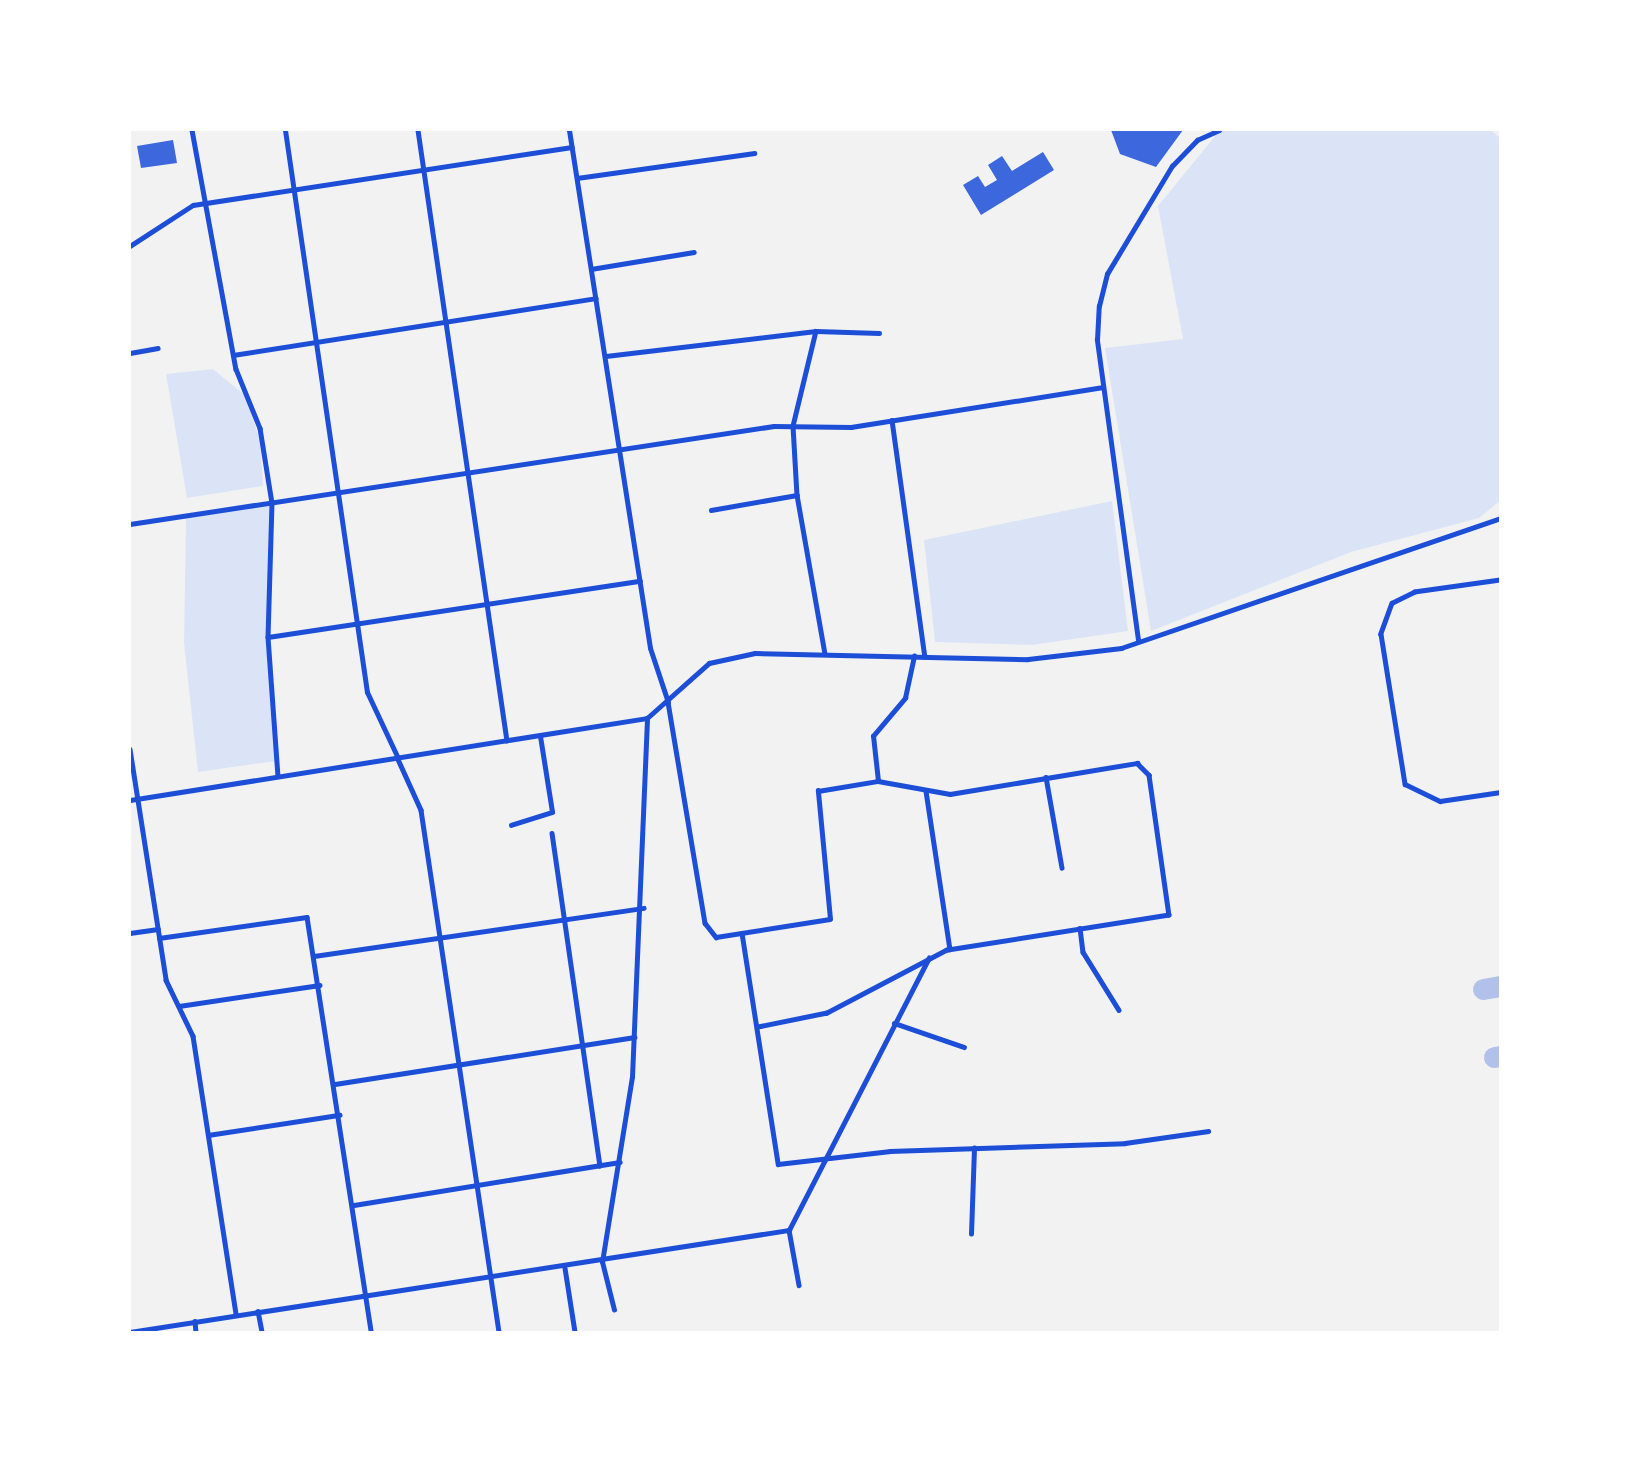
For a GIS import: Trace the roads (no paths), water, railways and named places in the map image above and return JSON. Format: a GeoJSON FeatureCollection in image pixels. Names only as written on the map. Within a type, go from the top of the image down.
{"type":"FeatureCollection","features":[{"type":"Feature","properties":{"kind":"street"},"geometry":{"type":"LineString","coordinates":[[192,130],[209,202],[233,355],[260,428],[272,503],[268,637],[278,775]]}},
{"type":"Feature","properties":{"kind":"street"},"geometry":{"type":"LineString","coordinates":[[285,130],[369,703],[397,756],[400,776],[421,810],[499,1332]]}},
{"type":"Feature","properties":{"kind":"street"},"geometry":{"type":"LineString","coordinates":[[418,130],[507,741]]}},
{"type":"Feature","properties":{"kind":"street"},"geometry":{"type":"LineString","coordinates":[[569,130],[650,648],[668,702],[707,933],[742,933],[830,919],[830,899],[814,801],[818,791],[878,781],[950,794],[1137,763],[1149,775],[1169,915],[950,949],[827,1013],[758,1027]]}},
{"type":"Feature","properties":{"kind":"street"},"geometry":{"type":"LineString","coordinates":[[1139,640],[1097,340],[1107,274],[1140,214],[1184,152],[1219,130]]}},
{"type":"Feature","properties":{"kind":"street"},"geometry":{"type":"LineString","coordinates":[[130,246],[180,209],[209,202],[572,147]]}},
{"type":"Feature","properties":{"kind":"street"},"geometry":{"type":"LineString","coordinates":[[577,178],[754,153]]}},
{"type":"Feature","properties":{"kind":"street"},"geometry":{"type":"LineString","coordinates":[[591,269],[694,252]]}},
{"type":"Feature","properties":{"kind":"street"},"geometry":{"type":"LineString","coordinates":[[233,355],[596,298]]}},
{"type":"Feature","properties":{"kind":"street"},"geometry":{"type":"LineString","coordinates":[[606,356],[816,331],[879,334]]}},
{"type":"Feature","properties":{"kind":"street"},"geometry":{"type":"LineString","coordinates":[[816,331],[793,425],[797,495],[825,653]]}},
{"type":"Feature","properties":{"kind":"street"},"geometry":{"type":"LineString","coordinates":[[130,353],[158,348]]}},
{"type":"Feature","properties":{"kind":"street"},"geometry":{"type":"LineString","coordinates":[[130,524],[793,425],[892,420],[1103,387]]}},
{"type":"Feature","properties":{"kind":"street"},"geometry":{"type":"LineString","coordinates":[[892,420],[925,657]]}},
{"type":"Feature","properties":{"kind":"street"},"geometry":{"type":"LineString","coordinates":[[711,510],[797,495]]}},
{"type":"Feature","properties":{"kind":"street"},"geometry":{"type":"LineString","coordinates":[[130,800],[647,718],[668,702],[696,671],[720,659],[825,653],[925,657],[1075,656],[1139,640],[1500,518]]}},
{"type":"Feature","properties":{"kind":"street"},"geometry":{"type":"LineString","coordinates":[[1500,580],[1415,592],[1392,603],[1381,634],[1405,784],[1440,801],[1500,792]]}},
{"type":"Feature","properties":{"kind":"street"},"geometry":{"type":"LineString","coordinates":[[268,637],[640,581]]}},
{"type":"Feature","properties":{"kind":"street"},"geometry":{"type":"LineString","coordinates":[[878,781],[873,736],[905,698],[914,656]]}},
{"type":"Feature","properties":{"kind":"street"},"geometry":{"type":"LineString","coordinates":[[614,1310],[602,1262],[620,1162],[634,1037],[644,908],[647,718]]}},
{"type":"Feature","properties":{"kind":"street"},"geometry":{"type":"LineString","coordinates":[[511,825],[552,812],[540,736]]}},
{"type":"Feature","properties":{"kind":"street"},"geometry":{"type":"LineString","coordinates":[[130,749],[159,938],[179,1006],[193,1037],[236,1314]]}},
{"type":"Feature","properties":{"kind":"street"},"geometry":{"type":"LineString","coordinates":[[1046,777],[1062,868]]}},
{"type":"Feature","properties":{"kind":"street"},"geometry":{"type":"LineString","coordinates":[[926,790],[950,949]]}},
{"type":"Feature","properties":{"kind":"street"},"geometry":{"type":"LineString","coordinates":[[552,833],[600,1166]]}},
{"type":"Feature","properties":{"kind":"street"},"geometry":{"type":"LineString","coordinates":[[314,956],[644,908]]}},
{"type":"Feature","properties":{"kind":"street"},"geometry":{"type":"LineString","coordinates":[[159,938],[307,917],[354,1205],[370,1332]]}},
{"type":"Feature","properties":{"kind":"street"},"geometry":{"type":"LineString","coordinates":[[1080,928],[1083,952],[1119,1010]]}},
{"type":"Feature","properties":{"kind":"street"},"geometry":{"type":"LineString","coordinates":[[130,933],[158,929]]}},
{"type":"Feature","properties":{"kind":"street"},"geometry":{"type":"LineString","coordinates":[[742,933],[778,1164],[825,1158],[974,1148],[1125,1143],[1208,1131]]}},
{"type":"Feature","properties":{"kind":"street"},"geometry":{"type":"LineString","coordinates":[[799,1285],[789,1230],[929,958]]}},
{"type":"Feature","properties":{"kind":"street"},"geometry":{"type":"LineString","coordinates":[[179,1006],[319,985]]}},
{"type":"Feature","properties":{"kind":"street"},"geometry":{"type":"LineString","coordinates":[[894,1023],[964,1047]]}},
{"type":"Feature","properties":{"kind":"street"},"geometry":{"type":"LineString","coordinates":[[335,1084],[634,1037]]}},
{"type":"Feature","properties":{"kind":"street"},"geometry":{"type":"LineString","coordinates":[[208,1135],[339,1115]]}},
{"type":"Feature","properties":{"kind":"street"},"geometry":{"type":"LineString","coordinates":[[971,1234],[974,1148]]}},
{"type":"Feature","properties":{"kind":"street"},"geometry":{"type":"LineString","coordinates":[[354,1205],[475,1183],[620,1162]]}},
{"type":"Feature","properties":{"kind":"street"},"geometry":{"type":"LineString","coordinates":[[130,1332],[236,1314],[565,1268],[789,1230]]}},
{"type":"Feature","properties":{"kind":"street"},"geometry":{"type":"LineString","coordinates":[[565,1268],[575,1332]]}},
{"type":"Feature","properties":{"kind":"street"},"geometry":{"type":"LineString","coordinates":[[258,1311],[262,1332]]}},
{"type":"Feature","properties":{"kind":"street"},"geometry":{"type":"LineString","coordinates":[[195,1321],[197,1332]]}}]}
